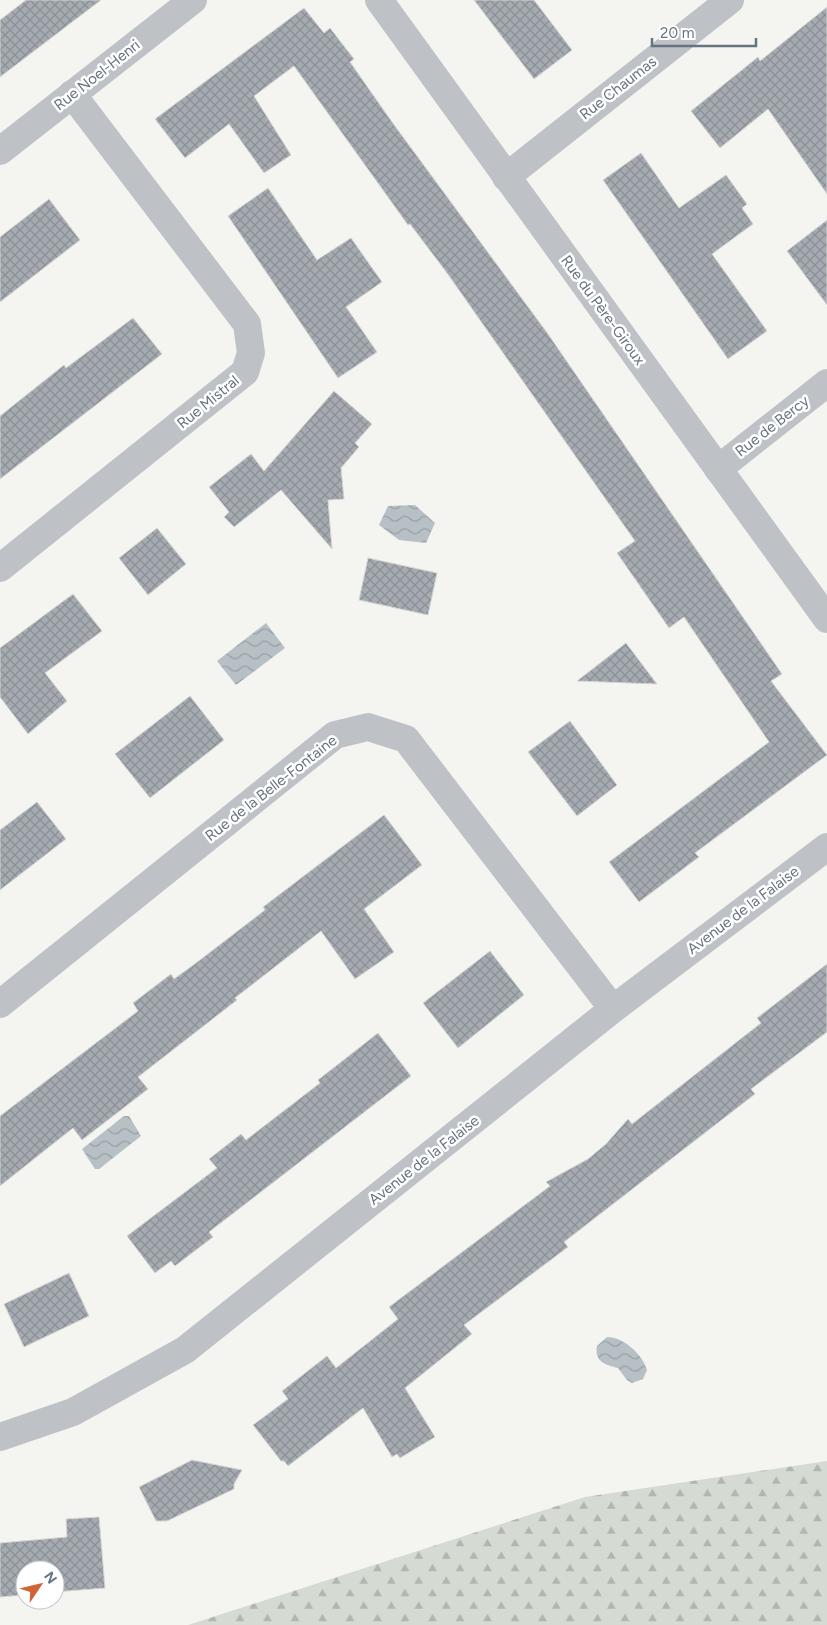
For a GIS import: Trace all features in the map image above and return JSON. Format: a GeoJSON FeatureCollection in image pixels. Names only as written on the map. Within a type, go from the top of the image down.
{"type":"FeatureCollection","features":[{"type":"Feature","properties":{"kind":"street","name":"Rue Noel-Henri"},"geometry":{"type":"LineString","coordinates":[[0,151],[194,0]]}},
{"type":"Feature","properties":{"kind":"street","name":"Rue du Père-Giroux"},"geometry":{"type":"LineString","coordinates":[[379,0],[827,619]]}},
{"type":"Feature","properties":{"kind":"street","name":"Rue Chaumas"},"geometry":{"type":"LineString","coordinates":[[506,177],[730,0]]}},
{"type":"Feature","properties":{"kind":"street","name":"Rue Mistral"},"geometry":{"type":"LineString","coordinates":[[0,568],[245,372],[251,353],[247,324],[72,94]]}},
{"type":"Feature","properties":{"kind":"street","name":"Rue de Bercy"},"geometry":{"type":"LineString","coordinates":[[718,469],[827,383]]}},
{"type":"Feature","properties":{"kind":"street","name":"Rue de la Belle-Fontaine"},"geometry":{"type":"LineString","coordinates":[[0,1004],[335,735],[368,727],[406,739],[614,1009]]}},
{"type":"Feature","properties":{"kind":"street","name":"Avenue de la Falaise"},"geometry":{"type":"LineString","coordinates":[[0,1437],[73,1412],[185,1350],[614,1009],[827,847]]}},
{"type":"Feature","properties":{"kind":"green space"},"geometry":{"type":"Polygon","coordinates":[[[827,1461],[827,1625],[188,1625],[585,1497],[827,1461]]]}},
{"type":"Feature","properties":{"kind":"water"},"geometry":{"type":"Polygon","coordinates":[[[415,505],[435,523],[426,543],[399,540],[379,525],[388,506],[415,505]]]}},
{"type":"Feature","properties":{"kind":"water"},"geometry":{"type":"Polygon","coordinates":[[[266,623],[285,648],[236,685],[217,661],[266,623]]]}},
{"type":"Feature","properties":{"kind":"water"},"geometry":{"type":"Polygon","coordinates":[[[124,1116],[129,1116],[141,1136],[99,1169],[95,1169],[82,1149],[124,1116]]]}},
{"type":"Feature","properties":{"kind":"water"},"geometry":{"type":"Polygon","coordinates":[[[607,1337],[626,1343],[637,1353],[647,1370],[643,1379],[632,1383],[627,1380],[618,1368],[605,1364],[599,1359],[597,1356],[597,1346],[607,1337]]]}},
{"type":"Feature","properties":{"kind":"building"},"geometry":{"type":"Polygon","coordinates":[[[26,0],[101,0],[0,77],[0,20],[26,0]]]}},
{"type":"Feature","properties":{"kind":"building"},"geometry":{"type":"Polygon","coordinates":[[[474,0],[534,0],[572,50],[534,79],[474,0]]]}},
{"type":"Feature","properties":{"kind":"building"},"geometry":{"type":"Polygon","coordinates":[[[827,7],[827,194],[768,109],[720,148],[691,111],[758,57],[760,61],[827,7]]]}},
{"type":"Feature","properties":{"kind":"building"},"geometry":{"type":"Polygon","coordinates":[[[304,8],[324,33],[330,28],[354,59],[350,62],[392,122],[548,334],[782,674],[771,681],[827,755],[695,853],[699,857],[639,902],[609,862],[769,742],[684,617],[669,628],[617,553],[635,541],[447,273],[410,224],[408,225],[294,66],[254,96],[291,155],[264,173],[229,124],[185,158],[155,119],[304,8]]]}},
{"type":"Feature","properties":{"kind":"building"},"geometry":{"type":"Polygon","coordinates":[[[641,153],[679,208],[726,175],[747,204],[742,208],[753,224],[712,254],[767,331],[728,359],[603,180],[641,153]]]}},
{"type":"Feature","properties":{"kind":"building"},"geometry":{"type":"Polygon","coordinates":[[[268,188],[317,260],[351,238],[382,282],[346,307],[377,352],[338,378],[228,216],[268,188]]]}},
{"type":"Feature","properties":{"kind":"building"},"geometry":{"type":"Polygon","coordinates":[[[49,199],[80,240],[0,302],[0,237],[49,199]]]}},
{"type":"Feature","properties":{"kind":"building"},"geometry":{"type":"Polygon","coordinates":[[[827,220],[827,305],[787,251],[827,220]]]}},
{"type":"Feature","properties":{"kind":"building"},"geometry":{"type":"Polygon","coordinates":[[[133,318],[162,354],[0,479],[0,416],[64,365],[66,368],[133,318]]]}},
{"type":"Feature","properties":{"kind":"building"},"geometry":{"type":"Polygon","coordinates":[[[334,391],[372,424],[355,443],[359,447],[341,468],[344,499],[328,500],[332,549],[281,490],[234,527],[224,517],[229,512],[209,487],[251,454],[264,471],[334,391]]]}},
{"type":"Feature","properties":{"kind":"building"},"geometry":{"type":"Polygon","coordinates":[[[157,528],[186,564],[148,595],[119,558],[157,528]]]}},
{"type":"Feature","properties":{"kind":"building"},"geometry":{"type":"Polygon","coordinates":[[[368,558],[437,573],[428,615],[359,600],[368,558]]]}},
{"type":"Feature","properties":{"kind":"building"},"geometry":{"type":"Polygon","coordinates":[[[73,594],[102,631],[45,673],[67,701],[28,734],[0,697],[0,648],[73,594]]]}},
{"type":"Feature","properties":{"kind":"building"},"geometry":{"type":"Polygon","coordinates":[[[626,643],[657,684],[577,681],[626,643]]]}},
{"type":"Feature","properties":{"kind":"building"},"geometry":{"type":"Polygon","coordinates":[[[190,696],[224,740],[150,798],[115,754],[190,696]]]}},
{"type":"Feature","properties":{"kind":"building"},"geometry":{"type":"Polygon","coordinates":[[[570,721],[617,785],[577,816],[528,752],[570,721]]]}},
{"type":"Feature","properties":{"kind":"building"},"geometry":{"type":"Polygon","coordinates":[[[37,802],[66,839],[0,890],[0,830],[37,802]]]}},
{"type":"Feature","properties":{"kind":"building"},"geometry":{"type":"Polygon","coordinates":[[[384,815],[422,865],[364,909],[394,952],[355,979],[321,931],[235,998],[237,1000],[138,1077],[148,1089],[82,1140],[73,1128],[0,1186],[0,1116],[138,1011],[133,1003],[171,974],[174,979],[196,963],[265,910],[263,907],[384,815]]]}},
{"type":"Feature","properties":{"kind":"building"},"geometry":{"type":"Polygon","coordinates":[[[490,951],[524,995],[458,1048],[423,1003],[490,951]]]}},
{"type":"Feature","properties":{"kind":"building"},"geometry":{"type":"Polygon","coordinates":[[[827,964],[827,1032],[751,1089],[755,1094],[564,1242],[568,1247],[464,1325],[472,1334],[405,1388],[435,1437],[400,1458],[397,1454],[392,1457],[363,1408],[288,1466],[284,1461],[281,1461],[253,1425],[288,1399],[282,1391],[327,1356],[336,1368],[398,1319],[389,1307],[550,1186],[546,1182],[588,1159],[606,1144],[628,1119],[632,1124],[761,1023],[757,1018],[827,964]]]}},
{"type":"Feature","properties":{"kind":"building"},"geometry":{"type":"Polygon","coordinates":[[[378,1033],[411,1076],[209,1232],[213,1237],[175,1266],[171,1261],[155,1273],[127,1236],[217,1168],[209,1159],[241,1134],[246,1140],[320,1083],[318,1080],[378,1033]]]}},
{"type":"Feature","properties":{"kind":"building"},"geometry":{"type":"Polygon","coordinates":[[[69,1273],[89,1316],[24,1347],[4,1304],[69,1273]]]}},
{"type":"Feature","properties":{"kind":"building"},"geometry":{"type":"Polygon","coordinates":[[[192,1460],[242,1470],[234,1484],[234,1489],[167,1521],[156,1521],[139,1487],[192,1460]]]}},
{"type":"Feature","properties":{"kind":"building"},"geometry":{"type":"Polygon","coordinates":[[[99,1517],[105,1588],[65,1591],[65,1560],[15,1560],[15,1596],[0,1597],[0,1543],[67,1537],[66,1519],[99,1517]]]}}]}
